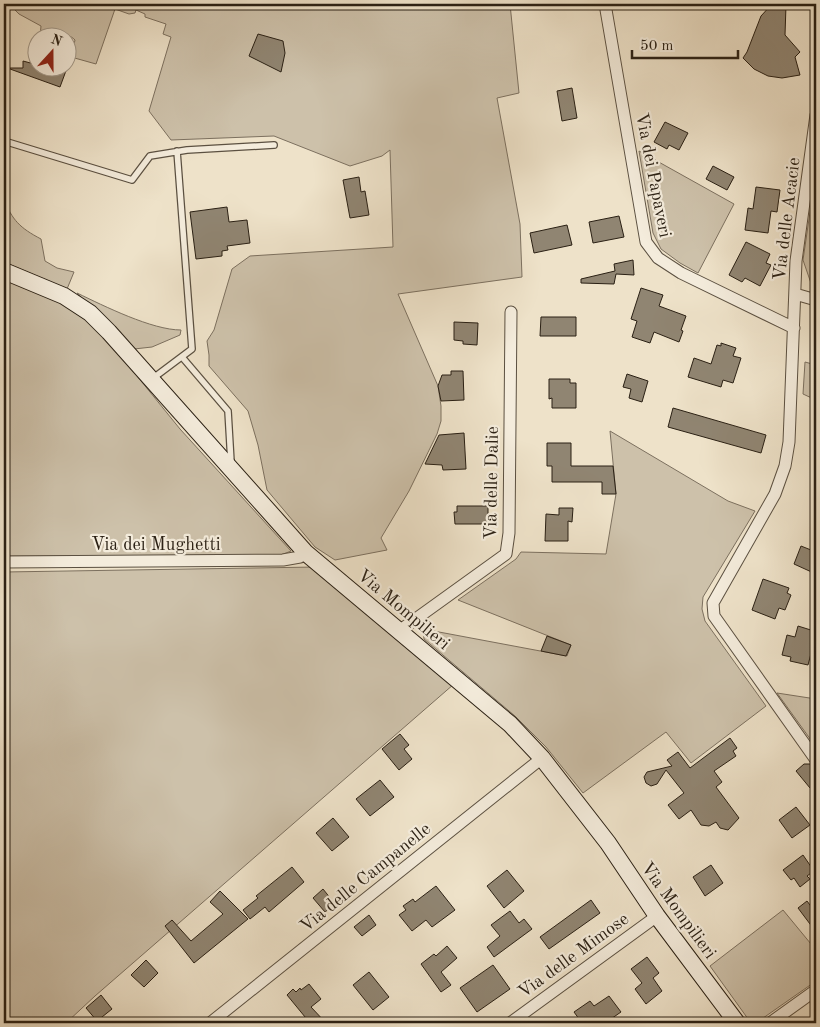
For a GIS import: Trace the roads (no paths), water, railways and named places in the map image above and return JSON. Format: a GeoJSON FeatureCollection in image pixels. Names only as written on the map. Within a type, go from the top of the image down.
{"type":"FeatureCollection","features":[{"type":"Feature","properties":{"kind":"street","name":"Via dei Papaveri"},"geometry":{"type":"LineString","coordinates":[[605,4],[646,242],[658,258],[681,273],[794,328]]}},
{"type":"Feature","properties":{"kind":"street","name":"Via delle Acacie"},"geometry":{"type":"LineString","coordinates":[[816,115],[796,261],[789,442],[785,466],[775,494],[712,603],[714,616],[816,760]]}},
{"type":"Feature","properties":{"kind":"street","name":"Via Mompilieri"},"geometry":{"type":"LineString","coordinates":[[4,271],[64,296],[90,313],[306,553],[510,724],[542,758],[608,843],[657,916],[737,1023]]}},
{"type":"Feature","properties":{"kind":"street"},"geometry":{"type":"LineString","coordinates":[[795,294],[816,300]]}},
{"type":"Feature","properties":{"kind":"street","name":"Via delle Dalie"},"geometry":{"type":"LineString","coordinates":[[399,631],[506,554],[509,533],[511,312]]}},
{"type":"Feature","properties":{"kind":"street","name":"Via dei Mughetti"},"geometry":{"type":"LineString","coordinates":[[4,562],[283,560],[300,557],[306,553]]}},
{"type":"Feature","properties":{"kind":"street","name":"Via delle Campanelle"},"geometry":{"type":"LineString","coordinates":[[210,1023],[542,758]]}},
{"type":"Feature","properties":{"kind":"street","name":"Via delle Mimose"},"geometry":{"type":"LineString","coordinates":[[510,1023],[657,916]]}},
{"type":"Feature","properties":{"kind":"street"},"geometry":{"type":"LineString","coordinates":[[770,1023],[816,990]]}},
{"type":"Feature","properties":{"kind":"lane"},"geometry":{"type":"LineString","coordinates":[[4,140],[132,180],[150,156],[177,151],[274,145]]}},
{"type":"Feature","properties":{"kind":"lane"},"geometry":{"type":"LineString","coordinates":[[151,380],[192,349],[177,151]]}},
{"type":"Feature","properties":{"kind":"lane"},"geometry":{"type":"LineString","coordinates":[[182,357],[228,411],[231,469]]}}]}
